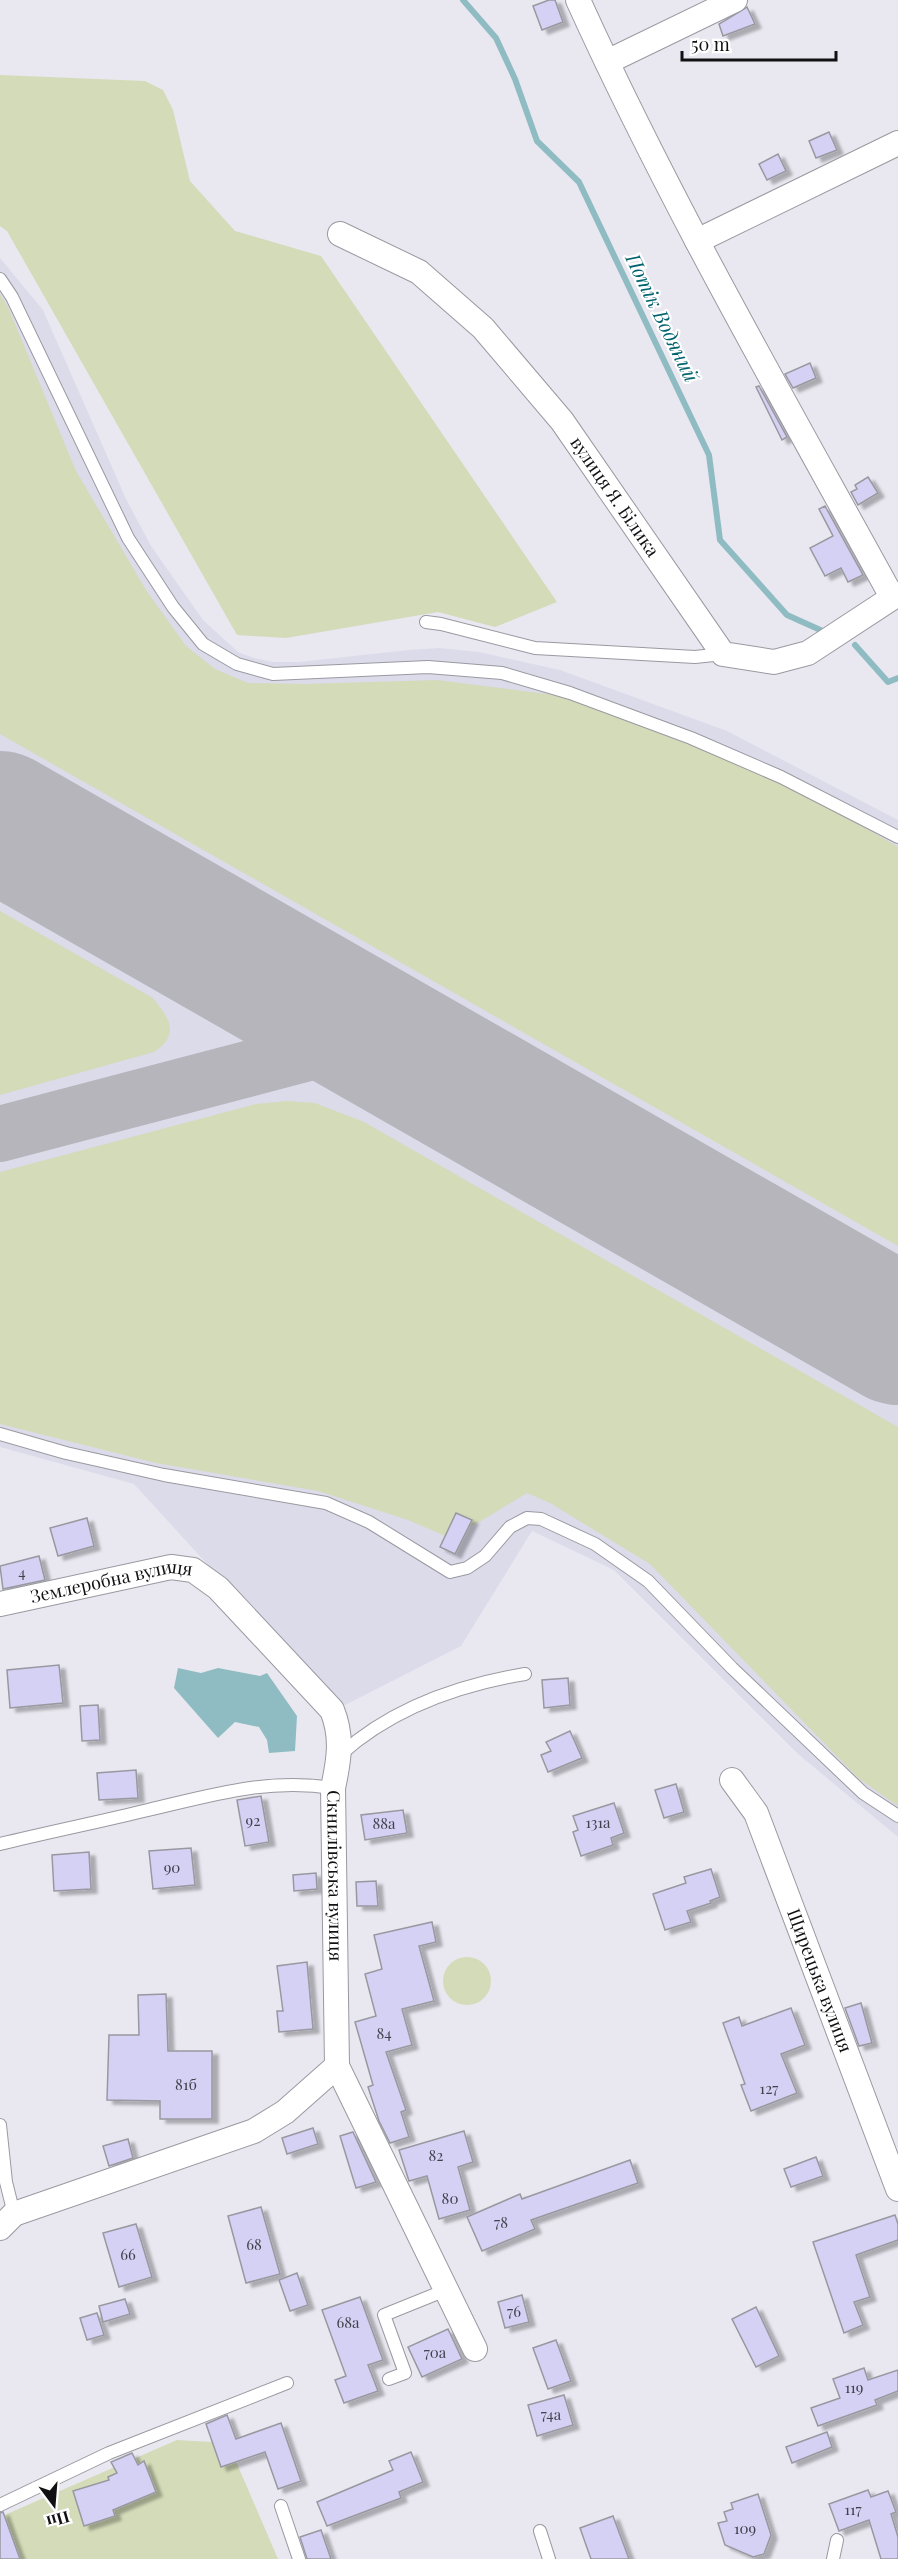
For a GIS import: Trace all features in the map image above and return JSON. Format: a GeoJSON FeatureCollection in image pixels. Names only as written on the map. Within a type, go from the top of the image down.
{"type":"FeatureCollection","features":[{"type":"Feature","properties":{"kind":"street"},"geometry":{"type":"LineString","coordinates":[[578,0],[606,62],[697,241],[895,596],[808,653],[774,662],[723,654]]}},
{"type":"Feature","properties":{"kind":"street"},"geometry":{"type":"LineString","coordinates":[[606,62],[735,0]]}},
{"type":"Feature","properties":{"kind":"street"},"geometry":{"type":"LineString","coordinates":[[697,241],[898,143]]}},
{"type":"Feature","properties":{"kind":"street","name":"вулиця Я. Білика"},"geometry":{"type":"LineString","coordinates":[[340,234],[419,272],[483,328],[562,421],[723,654]]}},
{"type":"Feature","properties":{"kind":"street","name":"Землеробна вулиця"},"geometry":{"type":"LineString","coordinates":[[0,1604],[171,1567],[193,1570],[218,1588]]}},
{"type":"Feature","properties":{"kind":"street","name":"Скнилівська вулиця"},"geometry":{"type":"LineString","coordinates":[[218,1588],[332,1710],[339,1727],[340,1755],[333,1788],[337,2066],[475,2349]]}},
{"type":"Feature","properties":{"kind":"street","name":"Щирецька вулиця"},"geometry":{"type":"LineString","coordinates":[[732,1780],[756,1813],[898,2188]]}},
{"type":"Feature","properties":{"kind":"street"},"geometry":{"type":"LineString","coordinates":[[7,2221],[254,2131],[285,2112],[337,2066]]}},
{"type":"Feature","properties":{"kind":"lane"},"geometry":{"type":"LineString","coordinates":[[0,279],[12,297],[128,538],[173,607],[204,644],[237,664],[273,674],[428,667],[502,673],[570,693],[691,738],[782,777],[898,837]]}},
{"type":"Feature","properties":{"kind":"lane"},"geometry":{"type":"LineString","coordinates":[[426,622],[535,648],[695,657],[723,654]]}},
{"type":"Feature","properties":{"kind":"lane"},"geometry":{"type":"LineString","coordinates":[[0,1434],[66,1453],[164,1475],[326,1503],[369,1522],[450,1572],[467,1568],[485,1556],[510,1527],[527,1518],[541,1519],[595,1544],[648,1581],[732,1668],[863,1793],[898,1816]]}},
{"type":"Feature","properties":{"kind":"lane"},"geometry":{"type":"LineString","coordinates":[[340,1755],[358,1738],[428,1700],[490,1680],[525,1674]]}},
{"type":"Feature","properties":{"kind":"lane"},"geometry":{"type":"LineString","coordinates":[[0,1844],[225,1791],[294,1784],[333,1788]]}},
{"type":"Feature","properties":{"kind":"lane"},"geometry":{"type":"LineString","coordinates":[[0,2126],[6,2182],[7,2221]]}},
{"type":"Feature","properties":{"kind":"lane"},"geometry":{"type":"LineString","coordinates":[[389,2379],[405,2373],[384,2315],[446,2290]]}},
{"type":"Feature","properties":{"kind":"lane"},"geometry":{"type":"LineString","coordinates":[[0,2505],[109,2453],[287,2383]]}},
{"type":"Feature","properties":{"kind":"lane"},"geometry":{"type":"LineString","coordinates":[[281,2506],[299,2559]]}},
{"type":"Feature","properties":{"kind":"lane"},"geometry":{"type":"LineString","coordinates":[[540,2531],[549,2559]]}},
{"type":"Feature","properties":{"kind":"lane"},"geometry":{"type":"LineString","coordinates":[[833,2559],[837,2540]]}},
{"type":"Feature","properties":{"kind":"shaded area"},"geometry":{"type":"Polygon","coordinates":[[[0,258],[43,310],[126,499],[151,546],[203,620],[238,652],[273,662],[299,662],[439,648],[479,652],[560,670],[727,731],[898,820],[898,1837],[798,1754],[614,1570],[532,1531],[461,1646],[345,1705],[260,1622],[134,1484],[0,1447],[0,258]]]}},
{"type":"Feature","properties":{"kind":"green space"},"geometry":{"type":"Polygon","coordinates":[[[0,75],[145,81],[163,90],[173,110],[190,181],[235,231],[321,256],[557,602],[495,627],[438,612],[286,638],[237,635],[7,231],[0,226],[0,75]]]}},
{"type":"Feature","properties":{"kind":"green space"},"geometry":{"type":"Polygon","coordinates":[[[0,294],[8,307],[76,471],[146,590],[186,646],[215,669],[248,683],[305,684],[437,680],[579,698],[647,723],[806,793],[898,847],[898,1246],[0,734],[0,294]]]}},
{"type":"Feature","properties":{"kind":"green space"},"geometry":{"type":"Polygon","coordinates":[[[0,911],[153,998],[164,1012],[170,1026],[167,1039],[154,1052],[0,1095],[0,911]]]}},
{"type":"Feature","properties":{"kind":"green space"},"geometry":{"type":"Polygon","coordinates":[[[287,1101],[315,1103],[364,1122],[898,1427],[898,1806],[858,1778],[650,1564],[550,1503],[527,1493],[481,1521],[448,1537],[408,1520],[318,1491],[156,1463],[0,1424],[0,1172],[256,1104],[287,1101]]]}},
{"type":"Feature","properties":{"kind":"green space"},"geometry":{"type":"Polygon","coordinates":[[[467,1957],[484,1964],[491,1981],[484,1998],[467,2005],[450,1998],[443,1981],[450,1964],[467,1957]]]}},
{"type":"Feature","properties":{"kind":"green space"},"geometry":{"type":"Polygon","coordinates":[[[177,2440],[228,2443],[278,2559],[0,2559],[0,2517],[177,2440]]]}},
{"type":"Feature","properties":{"kind":"water"},"geometry":{"type":"Polygon","coordinates":[[[178,1668],[201,1673],[218,1668],[260,1676],[267,1673],[297,1716],[295,1751],[269,1753],[267,1740],[259,1727],[235,1722],[218,1738],[174,1688],[178,1668]]]}},
{"type":"Feature","properties":{"kind":"building"},"geometry":{"type":"Polygon","coordinates":[[[555,0],[563,22],[542,30],[533,6],[555,0]]]}},
{"type":"Feature","properties":{"kind":"building"},"geometry":{"type":"Polygon","coordinates":[[[747,7],[755,24],[723,36],[719,24],[747,7]]]}},
{"type":"Feature","properties":{"kind":"building"},"geometry":{"type":"Polygon","coordinates":[[[829,132],[837,150],[816,158],[809,141],[829,132]]]}},
{"type":"Feature","properties":{"kind":"building"},"geometry":{"type":"Polygon","coordinates":[[[778,154],[786,171],[767,180],[759,164],[778,154]]]}},
{"type":"Feature","properties":{"kind":"building"},"geometry":{"type":"Polygon","coordinates":[[[810,363],[816,378],[793,388],[785,374],[810,363]]]}},
{"type":"Feature","properties":{"kind":"building"},"geometry":{"type":"Polygon","coordinates":[[[759,386],[787,437],[782,440],[756,387],[759,386]]]}},
{"type":"Feature","properties":{"kind":"building"},"geometry":{"type":"Polygon","coordinates":[[[868,477],[878,493],[858,505],[851,492],[857,489],[855,485],[868,477]]]}},
{"type":"Feature","properties":{"kind":"building"},"geometry":{"type":"Polygon","coordinates":[[[825,506],[863,575],[848,582],[841,568],[825,576],[810,548],[833,536],[819,509],[825,506]]]}},
{"type":"Feature","properties":{"kind":"building"},"geometry":{"type":"Polygon","coordinates":[[[456,1513],[472,1520],[455,1554],[440,1547],[456,1513]]]}},
{"type":"Feature","properties":{"kind":"building"},"geometry":{"type":"Polygon","coordinates":[[[87,1518],[94,1546],[58,1556],[50,1528],[87,1518]]]}},
{"type":"Feature","properties":{"kind":"building"},"geometry":{"type":"Polygon","coordinates":[[[39,1556],[45,1580],[3,1589],[0,1566],[39,1556]]]}},
{"type":"Feature","properties":{"kind":"building"},"geometry":{"type":"Polygon","coordinates":[[[59,1665],[63,1703],[10,1708],[7,1670],[59,1665]]]}},
{"type":"Feature","properties":{"kind":"building"},"geometry":{"type":"Polygon","coordinates":[[[568,1678],[570,1705],[544,1708],[542,1680],[568,1678]]]}},
{"type":"Feature","properties":{"kind":"building"},"geometry":{"type":"Polygon","coordinates":[[[98,1705],[100,1740],[82,1741],[80,1706],[98,1705]]]}},
{"type":"Feature","properties":{"kind":"building"},"geometry":{"type":"Polygon","coordinates":[[[570,1731],[582,1758],[548,1772],[541,1755],[551,1751],[546,1742],[570,1731]]]}},
{"type":"Feature","properties":{"kind":"building"},"geometry":{"type":"Polygon","coordinates":[[[136,1770],[138,1798],[99,1800],[97,1773],[136,1770]]]}},
{"type":"Feature","properties":{"kind":"building"},"geometry":{"type":"Polygon","coordinates":[[[676,1784],[684,1812],[664,1818],[655,1790],[676,1784]]]}},
{"type":"Feature","properties":{"kind":"building"},"geometry":{"type":"Polygon","coordinates":[[[261,1796],[269,1842],[245,1846],[237,1800],[261,1796]]]}},
{"type":"Feature","properties":{"kind":"building"},"geometry":{"type":"Polygon","coordinates":[[[614,1803],[624,1833],[611,1838],[613,1845],[581,1856],[573,1832],[578,1830],[573,1816],[614,1803]]]}},
{"type":"Feature","properties":{"kind":"building"},"geometry":{"type":"Polygon","coordinates":[[[403,1810],[407,1833],[365,1840],[361,1815],[403,1810]]]}},
{"type":"Feature","properties":{"kind":"building"},"geometry":{"type":"Polygon","coordinates":[[[191,1848],[195,1885],[153,1889],[149,1851],[191,1848]]]}},
{"type":"Feature","properties":{"kind":"building"},"geometry":{"type":"Polygon","coordinates":[[[89,1852],[91,1889],[54,1891],[52,1855],[89,1852]]]}},
{"type":"Feature","properties":{"kind":"building"},"geometry":{"type":"Polygon","coordinates":[[[711,1869],[720,1897],[710,1901],[711,1903],[687,1911],[691,1922],[665,1930],[653,1894],[686,1883],[684,1877],[711,1869]]]}},
{"type":"Feature","properties":{"kind":"building"},"geometry":{"type":"Polygon","coordinates":[[[316,1873],[317,1889],[294,1891],[293,1875],[316,1873]]]}},
{"type":"Feature","properties":{"kind":"building"},"geometry":{"type":"Polygon","coordinates":[[[376,1881],[378,1906],[357,1906],[356,1882],[376,1881]]]}},
{"type":"Feature","properties":{"kind":"building"},"geometry":{"type":"Polygon","coordinates":[[[432,1922],[436,1942],[419,1946],[434,2001],[402,2009],[412,2045],[386,2052],[406,2110],[401,2112],[409,2137],[390,2143],[379,2121],[368,2087],[373,2085],[355,2022],[376,2016],[365,1974],[382,1969],[374,1935],[432,1922]]]}},
{"type":"Feature","properties":{"kind":"building"},"geometry":{"type":"Polygon","coordinates":[[[307,1962],[313,2029],[279,2032],[277,2011],[283,2011],[277,1966],[307,1962]]]}},
{"type":"Feature","properties":{"kind":"building"},"geometry":{"type":"Polygon","coordinates":[[[166,1994],[168,2051],[212,2051],[212,2119],[160,2119],[160,2101],[107,2100],[109,2035],[139,2035],[138,1995],[166,1994]]]}},
{"type":"Feature","properties":{"kind":"building"},"geometry":{"type":"Polygon","coordinates":[[[861,2003],[872,2043],[859,2046],[845,2008],[861,2003]]]}},
{"type":"Feature","properties":{"kind":"building"},"geometry":{"type":"Polygon","coordinates":[[[791,2008],[805,2045],[781,2054],[797,2093],[751,2111],[741,2085],[745,2084],[723,2023],[739,2017],[742,2026],[791,2008]]]}},
{"type":"Feature","properties":{"kind":"building"},"geometry":{"type":"Polygon","coordinates":[[[313,2128],[318,2144],[287,2154],[282,2138],[313,2128]]]}},
{"type":"Feature","properties":{"kind":"building"},"geometry":{"type":"Polygon","coordinates":[[[464,2131],[473,2162],[458,2167],[470,2210],[439,2219],[427,2176],[409,2181],[399,2150],[464,2131]]]}},
{"type":"Feature","properties":{"kind":"building"},"geometry":{"type":"Polygon","coordinates":[[[353,2132],[376,2182],[356,2188],[340,2136],[353,2132]]]}},
{"type":"Feature","properties":{"kind":"building"},"geometry":{"type":"Polygon","coordinates":[[[128,2139],[133,2158],[109,2166],[103,2146],[128,2139]]]}},
{"type":"Feature","properties":{"kind":"building"},"geometry":{"type":"Polygon","coordinates":[[[816,2157],[823,2176],[791,2187],[784,2169],[816,2157]]]}},
{"type":"Feature","properties":{"kind":"building"},"geometry":{"type":"Polygon","coordinates":[[[630,2160],[638,2183],[531,2220],[535,2229],[482,2251],[467,2217],[520,2194],[522,2199],[630,2160]]]}},
{"type":"Feature","properties":{"kind":"building"},"geometry":{"type":"Polygon","coordinates":[[[261,2207],[280,2274],[246,2283],[228,2216],[261,2207]]]}},
{"type":"Feature","properties":{"kind":"building"},"geometry":{"type":"Polygon","coordinates":[[[895,2215],[898,2224],[898,2240],[856,2255],[870,2297],[854,2302],[863,2325],[844,2333],[813,2242],[895,2215]]]}},
{"type":"Feature","properties":{"kind":"building"},"geometry":{"type":"Polygon","coordinates":[[[136,2224],[152,2277],[119,2287],[103,2233],[136,2224]]]}},
{"type":"Feature","properties":{"kind":"building"},"geometry":{"type":"Polygon","coordinates":[[[297,2273],[308,2305],[290,2311],[279,2280],[297,2273]]]}},
{"type":"Feature","properties":{"kind":"building"},"geometry":{"type":"Polygon","coordinates":[[[522,2295],[529,2322],[505,2328],[498,2302],[522,2295]]]}},
{"type":"Feature","properties":{"kind":"building"},"geometry":{"type":"Polygon","coordinates":[[[360,2297],[383,2360],[368,2365],[378,2391],[344,2403],[335,2380],[346,2376],[322,2310],[360,2297]]]}},
{"type":"Feature","properties":{"kind":"building"},"geometry":{"type":"Polygon","coordinates":[[[125,2299],[130,2314],[103,2322],[99,2306],[125,2299]]]}},
{"type":"Feature","properties":{"kind":"building"},"geometry":{"type":"Polygon","coordinates":[[[756,2307],[779,2356],[756,2367],[732,2319],[756,2307]]]}},
{"type":"Feature","properties":{"kind":"building"},"geometry":{"type":"Polygon","coordinates":[[[97,2313],[104,2335],[87,2340],[80,2318],[97,2313]]]}},
{"type":"Feature","properties":{"kind":"building"},"geometry":{"type":"Polygon","coordinates":[[[448,2329],[462,2359],[422,2377],[408,2347],[448,2329]]]}},
{"type":"Feature","properties":{"kind":"building"},"geometry":{"type":"Polygon","coordinates":[[[556,2340],[571,2381],[548,2389],[533,2348],[556,2340]]]}},
{"type":"Feature","properties":{"kind":"building"},"geometry":{"type":"Polygon","coordinates":[[[864,2368],[868,2380],[898,2370],[898,2391],[875,2400],[877,2405],[818,2426],[811,2408],[840,2398],[833,2379],[864,2368]]]}},
{"type":"Feature","properties":{"kind":"building"},"geometry":{"type":"Polygon","coordinates":[[[564,2395],[573,2425],[537,2436],[528,2405],[564,2395]]]}},
{"type":"Feature","properties":{"kind":"building"},"geometry":{"type":"Polygon","coordinates":[[[227,2415],[236,2439],[281,2423],[301,2481],[278,2489],[265,2452],[221,2467],[206,2424],[227,2415]]]}},
{"type":"Feature","properties":{"kind":"building"},"geometry":{"type":"Polygon","coordinates":[[[827,2432],[832,2447],[792,2463],[786,2447],[827,2432]]]}},
{"type":"Feature","properties":{"kind":"building"},"geometry":{"type":"Polygon","coordinates":[[[411,2452],[423,2482],[399,2492],[401,2498],[327,2526],[317,2502],[393,2470],[389,2461],[411,2452]]]}},
{"type":"Feature","properties":{"kind":"building"},"geometry":{"type":"Polygon","coordinates":[[[132,2453],[138,2465],[144,2461],[156,2492],[113,2510],[115,2516],[84,2526],[73,2491],[109,2480],[108,2477],[117,2473],[111,2462],[132,2453]]]}},
{"type":"Feature","properties":{"kind":"building"},"geometry":{"type":"Polygon","coordinates":[[[868,2490],[871,2497],[888,2491],[896,2512],[891,2514],[898,2537],[898,2559],[881,2559],[869,2520],[839,2531],[829,2504],[868,2490]]]}},
{"type":"Feature","properties":{"kind":"building"},"geometry":{"type":"Polygon","coordinates":[[[758,2494],[771,2535],[764,2554],[753,2557],[725,2545],[718,2523],[727,2521],[724,2512],[733,2509],[731,2503],[758,2494]]]}},
{"type":"Feature","properties":{"kind":"building"},"geometry":{"type":"Polygon","coordinates":[[[3,2512],[20,2559],[0,2559],[0,2513],[3,2512]]]}},
{"type":"Feature","properties":{"kind":"building"},"geometry":{"type":"Polygon","coordinates":[[[613,2516],[629,2559],[591,2559],[580,2528],[613,2516]]]}},
{"type":"Feature","properties":{"kind":"building"},"geometry":{"type":"Polygon","coordinates":[[[321,2530],[331,2559],[307,2559],[300,2537],[321,2530]]]}},
{"type":"Feature","properties":{"kind":"waterway","name":"Потік Водяний"},"geometry":{"type":"LineString","coordinates":[[463,0],[496,38],[515,79],[537,141],[579,182],[709,455],[720,540],[787,615],[827,633]]}},
{"type":"Feature","properties":{"kind":"waterway","name":"Потік Водяний"},"geometry":{"type":"LineString","coordinates":[[855,645],[888,682],[898,678]]}},
{"type":"Feature","properties":{"kind":"taxiway"},"geometry":{"type":"LineString","coordinates":[[0,1134],[331,1047],[368,1048],[398,1055],[458,1084]]}},
{"type":"Feature","properties":{"kind":"runway"},"geometry":{"type":"LineString","coordinates":[[0,821],[898,1335]]}}]}
